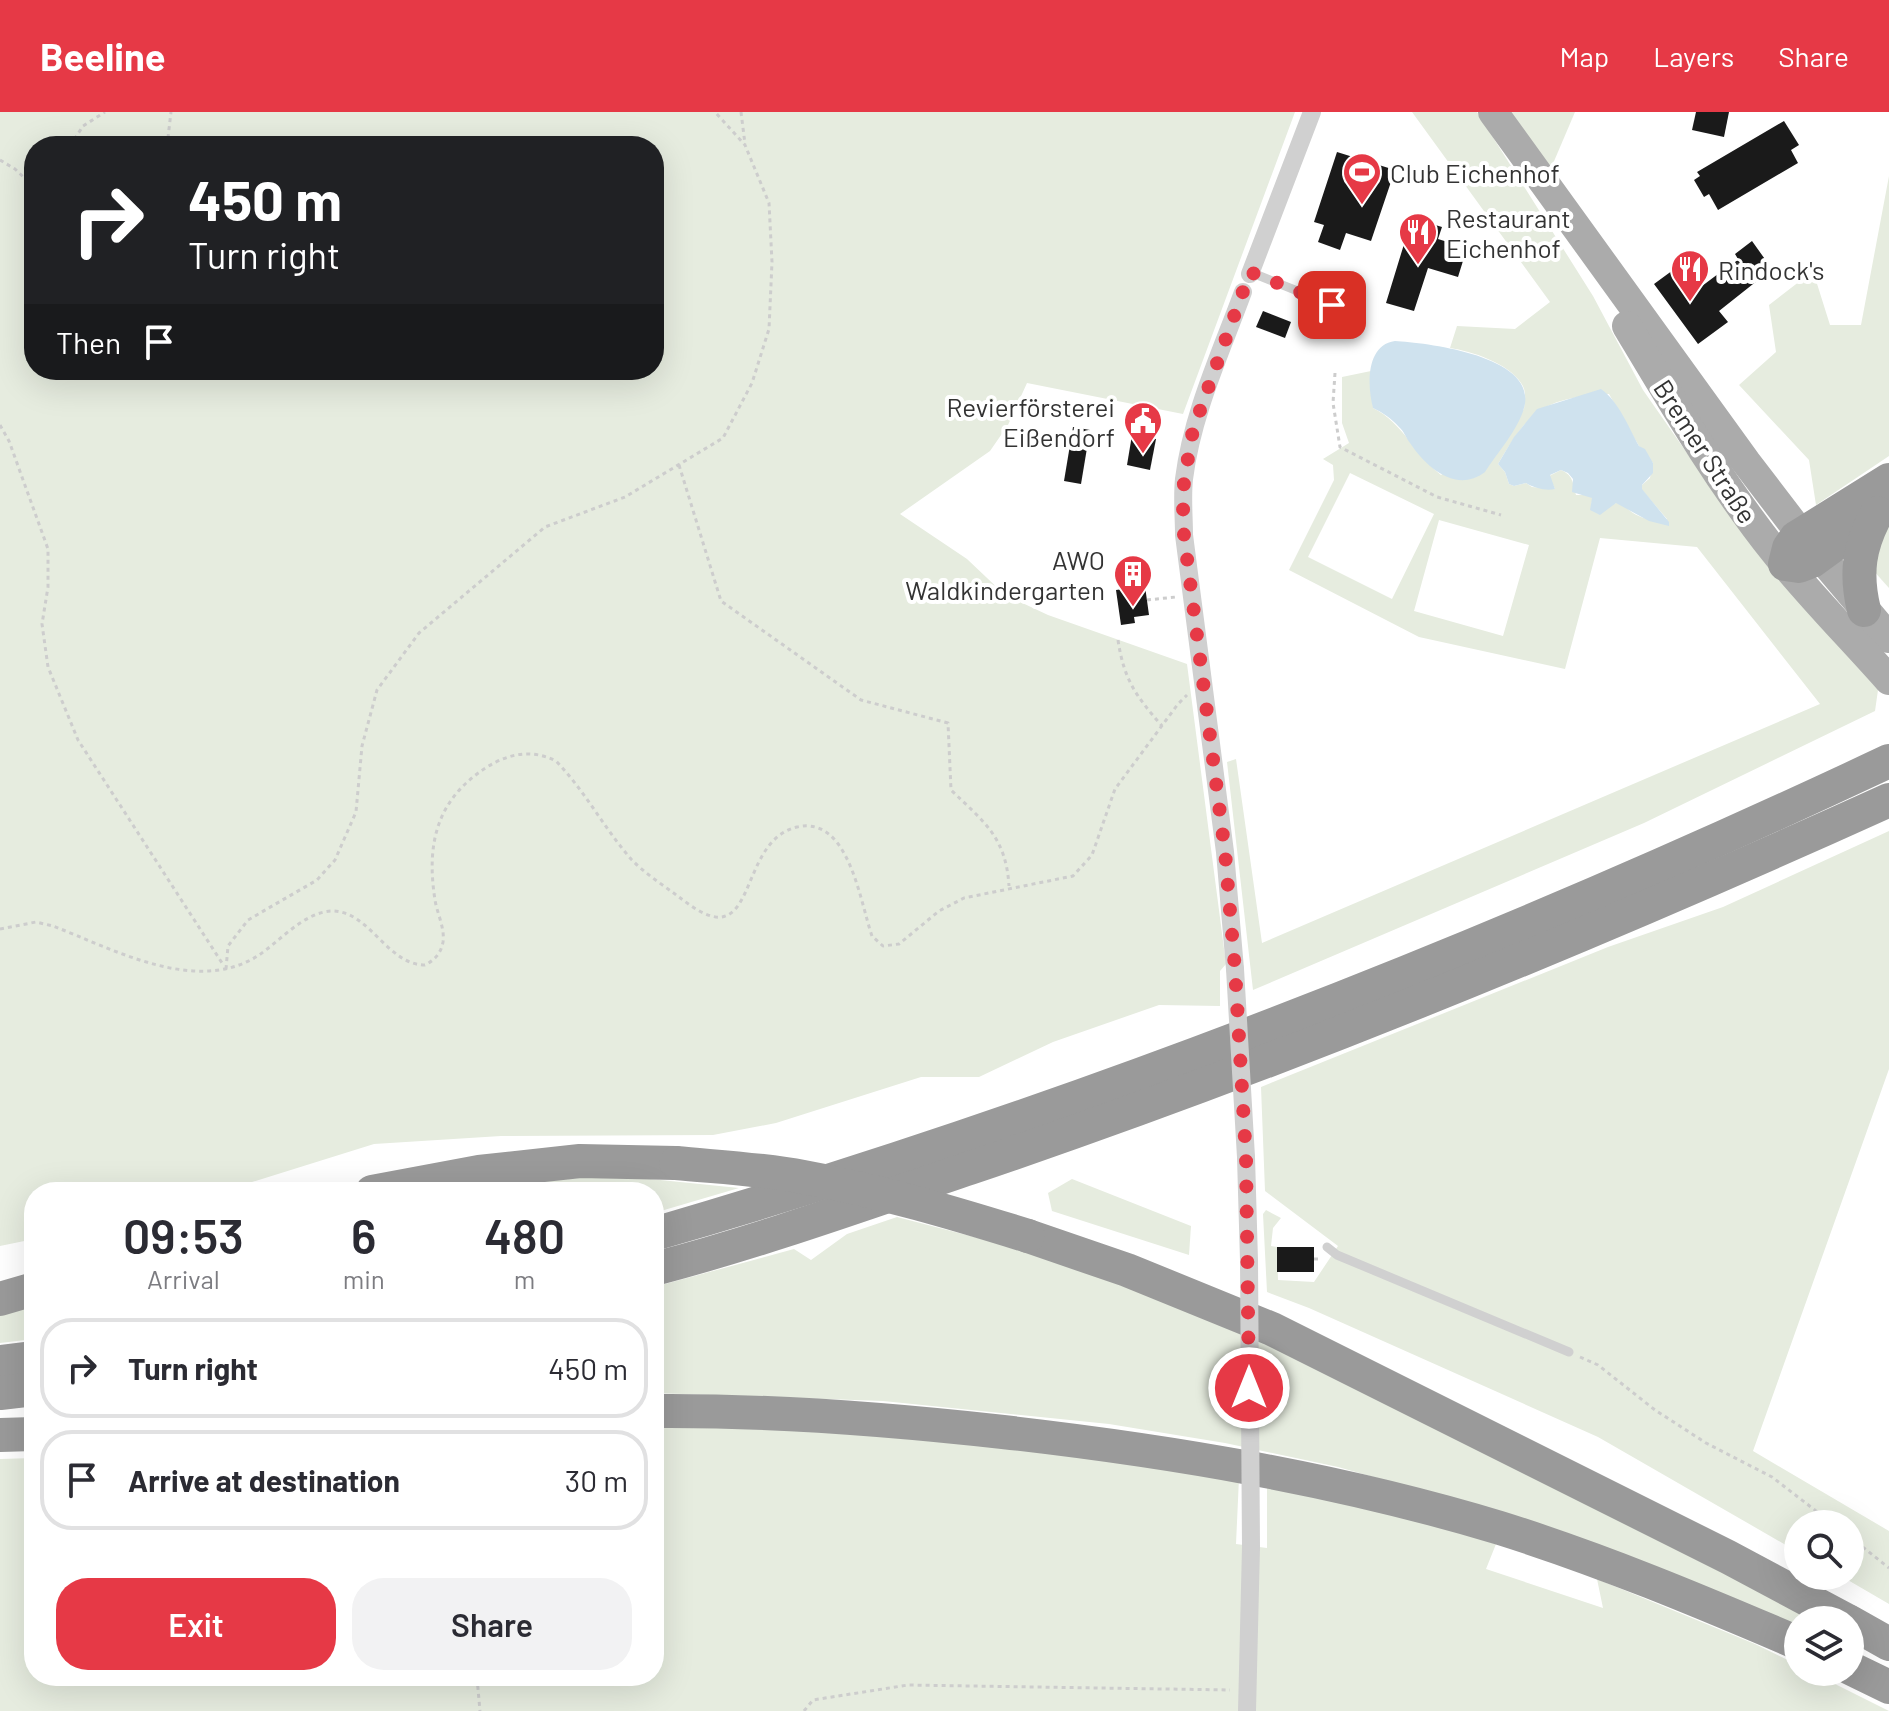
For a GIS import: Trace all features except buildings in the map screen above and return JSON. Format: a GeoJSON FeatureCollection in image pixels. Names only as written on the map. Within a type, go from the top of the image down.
{"type":"FeatureCollection","features":[{"type":"Feature","properties":{"kind":"highway"},"geometry":{"type":"LineString","coordinates":[[1785,564],[1803,565],[1810,545],[1889,480]]}},
{"type":"Feature","properties":{"kind":"highway"},"geometry":{"type":"LineString","coordinates":[[1810,545],[1883,509]]}},
{"type":"Feature","properties":{"kind":"highway"},"geometry":{"type":"LineString","coordinates":[[1864,610],[1858,577],[1859,558],[1864,538],[1883,509]]}},
{"type":"Feature","properties":{"kind":"highway"},"geometry":{"type":"LineString","coordinates":[[664,1231],[897,1160],[1094,1092],[1348,996],[1645,873],[1889,761]]}},
{"type":"Feature","properties":{"kind":"highway"},"geometry":{"type":"LineString","coordinates":[[664,1266],[814,1221],[1143,1108],[1595,930],[1889,800]]}},
{"type":"Feature","properties":{"kind":"highway"},"geometry":{"type":"LineString","coordinates":[[426,1182],[479,1172],[580,1161],[676,1163],[765,1172],[842,1185],[1028,1236],[1127,1270],[1272,1329],[1715,1550],[1820,1606]]}},
{"type":"Feature","properties":{"kind":"highway"},"geometry":{"type":"LineString","coordinates":[[0,1299],[24,1292]]}},
{"type":"Feature","properties":{"kind":"highway"},"geometry":{"type":"LineString","coordinates":[[0,1362],[24,1359]]}},
{"type":"Feature","properties":{"kind":"highway"},"geometry":{"type":"LineString","coordinates":[[0,1393],[24,1390]]}},
{"type":"Feature","properties":{"kind":"highway"},"geometry":{"type":"LineString","coordinates":[[664,1411],[770,1413],[929,1424],[1073,1440],[1270,1472],[1353,1489],[1500,1528],[1647,1579],[1784,1637]]}},
{"type":"Feature","properties":{"kind":"highway"},"geometry":{"type":"LineString","coordinates":[[0,1435],[24,1434]]}},
{"type":"Feature","properties":{"kind":"highway"},"geometry":{"type":"LineString","coordinates":[[1864,1630],[1889,1644]]}},
{"type":"Feature","properties":{"kind":"highway"},"geometry":{"type":"LineString","coordinates":[[1864,1675],[1889,1687]]}},
{"type":"Feature","properties":{"kind":"main road","name":"Bremer Straße"},"geometry":{"type":"LineString","coordinates":[[1493,112],[1810,545],[1889,638]]}},
{"type":"Feature","properties":{"kind":"main road","name":"Bremer Straße"},"geometry":{"type":"LineString","coordinates":[[1557,198],[1601,284],[1722,477],[1785,564],[1889,680]]}},
{"type":"Feature","properties":{"kind":"street"},"geometry":{"type":"LineString","coordinates":[[1247,1711],[1251,1547],[1246,1157],[1225,852],[1184,535],[1184,481],[1193,430],[1312,112]]}},
{"type":"Feature","properties":{"kind":"lane"},"geometry":{"type":"LineString","coordinates":[[1248,279],[1355,314]]}},
{"type":"Feature","properties":{"kind":"lane"},"geometry":{"type":"LineString","coordinates":[[1327,1247],[1337,1255],[1569,1352]]}},
{"type":"Feature","properties":{"kind":"path"},"geometry":{"type":"LineString","coordinates":[[76,136],[83,126],[105,112]]}},
{"type":"Feature","properties":{"kind":"path"},"geometry":{"type":"LineString","coordinates":[[168,136],[171,112]]}},
{"type":"Feature","properties":{"kind":"path"},"geometry":{"type":"LineString","coordinates":[[715,112],[745,145]]}},
{"type":"Feature","properties":{"kind":"path"},"geometry":{"type":"LineString","coordinates":[[226,969],[228,946],[248,920],[317,880],[335,860],[356,812],[362,746],[377,690],[419,633],[545,527],[625,497],[723,438],[752,383],[769,329],[772,262],[769,203],[745,145],[741,112]]}},
{"type":"Feature","properties":{"kind":"path"},"geometry":{"type":"LineString","coordinates":[[0,160],[24,178]]}},
{"type":"Feature","properties":{"kind":"path"},"geometry":{"type":"LineString","coordinates":[[1335,373],[1333,403],[1340,447],[1437,497],[1501,515]]}},
{"type":"Feature","properties":{"kind":"path"},"geometry":{"type":"LineString","coordinates":[[0,425],[9,441],[48,549],[48,587],[42,624],[48,667],[78,740],[226,969]]}},
{"type":"Feature","properties":{"kind":"path"},"geometry":{"type":"LineString","coordinates":[[679,465],[721,601],[861,700],[948,723],[951,790],[990,827],[1008,861],[1009,887]]}},
{"type":"Feature","properties":{"kind":"path"},"geometry":{"type":"LineString","coordinates":[[1147,600],[1179,596]]}},
{"type":"Feature","properties":{"kind":"path"},"geometry":{"type":"LineString","coordinates":[[1118,640],[1122,665],[1134,694],[1162,726]]}},
{"type":"Feature","properties":{"kind":"path"},"geometry":{"type":"LineString","coordinates":[[0,929],[36,922],[158,966],[188,971],[226,969],[256,957],[295,927],[330,911],[343,913],[361,922],[393,951],[415,965],[425,965],[434,960],[443,941],[432,873],[432,847],[439,820],[453,796],[473,776],[512,755],[528,753],[541,754],[556,761],[633,861],[694,908],[720,918],[741,905],[764,851],[775,839],[791,829],[807,825],[820,828],[832,835],[857,880],[872,936],[883,946],[899,944],[939,911],[964,898],[1009,887],[1064,879],[1082,868],[1092,855],[1115,789],[1188,694],[1204,689]]}},
{"type":"Feature","properties":{"kind":"path"},"geometry":{"type":"LineString","coordinates":[[1569,1352],[1598,1365],[1655,1410],[1706,1443],[1772,1477],[1815,1510]]}},
{"type":"Feature","properties":{"kind":"path"},"geometry":{"type":"LineString","coordinates":[[1864,1548],[1889,1568]]}},
{"type":"Feature","properties":{"kind":"path"},"geometry":{"type":"LineString","coordinates":[[804,1711],[813,1700],[908,1685],[1247,1690]]}},
{"type":"Feature","properties":{"kind":"path"},"geometry":{"type":"LineString","coordinates":[[478,1686],[480,1711]]}},
{"type":"Feature","properties":{"kind":"shaded area"},"geometry":{"type":"Polygon","coordinates":[[[0,112],[1295,112],[1183,414],[1027,383],[1008,425],[990,451],[900,514],[967,559],[1005,595],[1048,615],[1187,664],[1226,964],[1220,971],[1220,1006],[1159,1005],[1053,1042],[979,1077],[921,1077],[776,1123],[713,1135],[501,1136],[374,1144],[252,1182],[24,1182],[24,1241],[0,1246],[0,112]]]}},
{"type":"Feature","properties":{"kind":"shaded area"},"geometry":{"type":"Polygon","coordinates":[[[1412,112],[1477,112],[1593,296],[1643,390],[1703,476],[1878,690],[1875,711],[1644,823],[1253,990],[1227,762],[1236,759],[1262,943],[1820,704],[1697,547],[1600,538],[1565,669],[1419,637],[1289,570],[1334,480],[1333,465],[1323,459],[1349,443],[1342,423],[1342,377],[1371,371],[1373,408],[1393,422],[1441,475],[1524,409],[1525,402],[1523,386],[1507,370],[1478,355],[1450,348],[1457,326],[1515,329],[1550,302],[1412,112]],[[1609,394],[1569,399],[1541,410],[1520,430],[1498,464],[1509,484],[1514,486],[1526,483],[1532,487],[1555,489],[1549,476],[1561,470],[1570,477],[1576,495],[1593,498],[1591,505],[1619,503],[1642,517],[1667,519],[1642,490],[1642,485],[1650,478],[1653,463],[1639,446],[1609,394]],[[1350,473],[1308,557],[1392,599],[1434,514],[1350,473]],[[1439,520],[1414,611],[1503,636],[1529,545],[1439,520]]]}},
{"type":"Feature","properties":{"kind":"shaded area"},"geometry":{"type":"Polygon","coordinates":[[[1510,112],[1575,112],[1549,173],[1510,112]]]}},
{"type":"Feature","properties":{"kind":"shaded area"},"geometry":{"type":"Polygon","coordinates":[[[1889,176],[1889,456],[1816,505],[1809,460],[1739,385],[1776,352],[1769,305],[1813,271],[1830,325],[1861,325],[1889,176]]]}},
{"type":"Feature","properties":{"kind":"shaded area"},"geometry":{"type":"Polygon","coordinates":[[[1889,522],[1889,588],[1872,569],[1889,522]]]}},
{"type":"Feature","properties":{"kind":"shaded area"},"geometry":{"type":"Polygon","coordinates":[[[1889,831],[1889,1069],[1753,1451],[1853,1510],[1784,1510],[1784,1544],[1598,1437],[1267,1292],[1263,1214],[1266,1210],[1281,1218],[1273,1228],[1271,1246],[1277,1247],[1278,1280],[1314,1282],[1338,1246],[1265,1191],[1261,1087],[1608,947],[1723,907],[1889,831]]]}},
{"type":"Feature","properties":{"kind":"shaded area"},"geometry":{"type":"Polygon","coordinates":[[[611,1175],[739,1188],[664,1210],[664,1182],[536,1182],[611,1175]]]}},
{"type":"Feature","properties":{"kind":"shaded area"},"geometry":{"type":"Polygon","coordinates":[[[1072,1179],[1191,1226],[1189,1255],[1052,1211],[1048,1193],[1072,1179]]]}},
{"type":"Feature","properties":{"kind":"shaded area"},"geometry":{"type":"Polygon","coordinates":[[[897,1217],[1075,1263],[1274,1343],[1795,1606],[1784,1606],[1784,1624],[1441,1496],[1338,1467],[1225,1443],[1109,1424],[883,1401],[664,1393],[664,1284],[794,1249],[811,1260],[847,1234],[897,1217]]]}},
{"type":"Feature","properties":{"kind":"shaded area"},"geometry":{"type":"Polygon","coordinates":[[[24,1303],[24,1340],[0,1343],[0,1310],[24,1303]]]}},
{"type":"Feature","properties":{"kind":"shaded area"},"geometry":{"type":"Polygon","coordinates":[[[664,1424],[919,1431],[1239,1478],[1236,1544],[1267,1548],[1267,1482],[1398,1514],[1496,1544],[1486,1569],[1603,1608],[1597,1579],[1784,1658],[1784,1686],[1839,1686],[1889,1711],[0,1711],[0,1459],[24,1458],[24,1686],[664,1686],[664,1424]]]}},
{"type":"Feature","properties":{"kind":"shaded area"},"geometry":{"type":"Polygon","coordinates":[[[1864,1516],[1889,1531],[1889,1604],[1864,1589],[1864,1516]]]}},
{"type":"Feature","properties":{"kind":"water"},"geometry":{"type":"Polygon","coordinates":[[[1395,341],[1454,349],[1478,356],[1498,364],[1515,376],[1524,390],[1524,408],[1512,433],[1485,472],[1463,480],[1443,475],[1424,461],[1396,424],[1373,408],[1371,367],[1378,350],[1395,341]]]}},
{"type":"Feature","properties":{"kind":"water"},"geometry":{"type":"Polygon","coordinates":[[[1601,389],[1618,407],[1639,446],[1645,449],[1653,463],[1653,473],[1642,489],[1669,526],[1649,521],[1616,503],[1600,515],[1590,510],[1592,498],[1572,492],[1573,479],[1561,470],[1550,475],[1555,489],[1544,489],[1526,483],[1509,484],[1498,464],[1514,437],[1537,409],[1601,389]]]}},
{"type":"Feature","properties":{"kind":"place","name":"Club Eichenhof"},"geometry":{"type":"Point","coordinates":[1362,206]}},
{"type":"Feature","properties":{"kind":"place","name":"Restaurant Eichenhof"},"geometry":{"type":"Point","coordinates":[1418,266]}},
{"type":"Feature","properties":{"kind":"place","name":"Rindock's"},"geometry":{"type":"Point","coordinates":[1690,303]}},
{"type":"Feature","properties":{"kind":"place","name":"Revierförsterei Eißendorf"},"geometry":{"type":"Point","coordinates":[1143,455]}},
{"type":"Feature","properties":{"kind":"place","name":"AWO Waldkindergarten"},"geometry":{"type":"Point","coordinates":[1133,608]}},
{"type":"Feature","properties":{"kind":"route"},"geometry":{"type":"LineString","coordinates":[[1249,1388],[1246,1157],[1235,969],[1225,852],[1184,535],[1184,481],[1193,430],[1250,272],[1332,305]]}}]}
